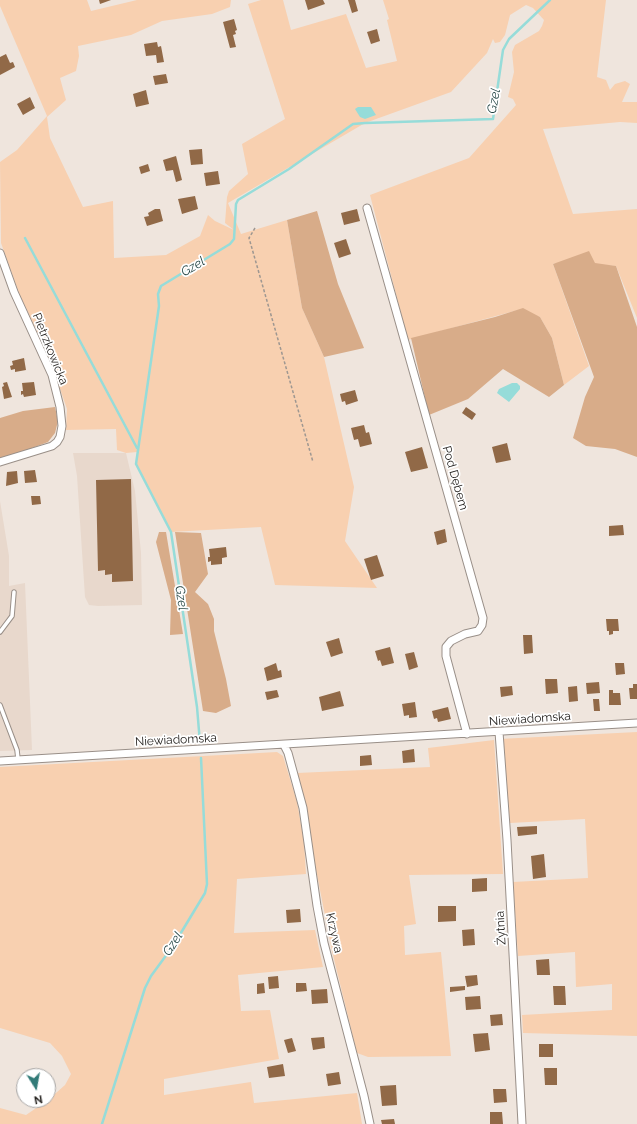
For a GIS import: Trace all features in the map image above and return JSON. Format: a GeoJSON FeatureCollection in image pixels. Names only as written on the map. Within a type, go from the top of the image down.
{"type":"FeatureCollection","features":[{"type":"Feature","properties":{"kind":"street","name":"Pod Dębem"},"geometry":{"type":"LineString","coordinates":[[367,208],[483,618],[482,625],[478,631],[458,637],[451,641],[446,647],[446,656],[467,734]]}},
{"type":"Feature","properties":{"kind":"street","name":"Pietrzkowicka"},"geometry":{"type":"LineString","coordinates":[[0,253],[14,292],[52,375],[60,407],[62,426],[60,437],[52,446],[0,462]]}},
{"type":"Feature","properties":{"kind":"street","name":"Niewiadomska"},"geometry":{"type":"LineString","coordinates":[[0,761],[425,737],[637,723]]}},
{"type":"Feature","properties":{"kind":"street","name":"Żytnia"},"geometry":{"type":"LineString","coordinates":[[499,732],[507,840],[522,1124]]}},
{"type":"Feature","properties":{"kind":"street","name":"Krzywa"},"geometry":{"type":"LineString","coordinates":[[284,745],[288,753],[303,808],[317,906],[324,943],[370,1124]]}},
{"type":"Feature","properties":{"kind":"lane"},"geometry":{"type":"LineString","coordinates":[[0,632],[12,616],[14,592]]}},
{"type":"Feature","properties":{"kind":"lane"},"geometry":{"type":"LineString","coordinates":[[0,705],[17,750],[18,760]]}},
{"type":"Feature","properties":{"kind":"path"},"geometry":{"type":"LineString","coordinates":[[256,228],[249,238],[313,462]]}},
{"type":"Feature","properties":{"kind":"shaded area"},"geometry":{"type":"Polygon","coordinates":[[[0,0],[87,0],[91,11],[137,0],[231,0],[230,7],[212,14],[162,21],[131,35],[78,46],[79,56],[76,71],[60,78],[66,100],[47,117],[50,138],[83,207],[113,201],[114,258],[166,255],[200,236],[208,215],[215,221],[234,230],[225,223],[227,197],[229,191],[248,174],[242,144],[285,119],[248,4],[261,0],[283,0],[291,30],[346,14],[366,68],[397,61],[387,20],[389,19],[383,0],[606,0],[597,77],[606,80],[610,90],[615,84],[625,81],[630,84],[622,102],[637,102],[637,123],[620,122],[543,129],[573,214],[637,209],[637,318],[616,266],[557,263],[553,264],[589,366],[564,385],[552,338],[540,317],[518,310],[408,340],[370,195],[469,158],[516,105],[513,99],[508,97],[514,72],[512,52],[515,45],[539,31],[544,20],[533,8],[526,5],[510,15],[505,35],[500,42],[495,43],[493,39],[487,53],[451,92],[365,123],[228,203],[241,234],[287,220],[302,308],[324,357],[354,487],[345,541],[377,588],[275,585],[261,527],[171,532],[136,464],[137,452],[126,453],[117,450],[116,429],[66,430],[67,409],[47,351],[20,296],[1,243],[0,162],[17,150],[47,116],[0,6],[0,0]]]}},
{"type":"Feature","properties":{"kind":"shaded area"},"geometry":{"type":"Polygon","coordinates":[[[317,211],[338,284],[364,348],[324,357],[302,308],[287,220],[317,211]]]}},
{"type":"Feature","properties":{"kind":"shaded area"},"geometry":{"type":"Polygon","coordinates":[[[589,251],[595,263],[616,266],[637,327],[637,457],[615,449],[586,446],[573,438],[585,397],[594,377],[553,264],[589,251]]]}},
{"type":"Feature","properties":{"kind":"shaded area"},"geometry":{"type":"Polygon","coordinates":[[[523,308],[540,317],[552,338],[564,385],[549,397],[503,369],[468,399],[429,415],[411,338],[495,317],[523,308]]]}},
{"type":"Feature","properties":{"kind":"shaded area"},"geometry":{"type":"Polygon","coordinates":[[[55,407],[58,421],[55,433],[48,442],[0,460],[0,418],[23,411],[55,407]]]}},
{"type":"Feature","properties":{"kind":"shaded area"},"geometry":{"type":"Polygon","coordinates":[[[73,453],[126,453],[135,491],[141,553],[142,605],[89,605],[85,597],[77,476],[73,453]]]}},
{"type":"Feature","properties":{"kind":"shaded area"},"geometry":{"type":"Polygon","coordinates":[[[0,501],[9,556],[9,586],[25,583],[32,750],[0,751],[0,501]]]}},
{"type":"Feature","properties":{"kind":"shaded area"},"geometry":{"type":"Polygon","coordinates":[[[159,532],[166,532],[183,634],[170,635],[171,600],[156,542],[159,532]]]}},
{"type":"Feature","properties":{"kind":"shaded area"},"geometry":{"type":"Polygon","coordinates":[[[175,532],[201,533],[208,574],[195,592],[208,604],[214,619],[214,631],[231,706],[216,713],[203,711],[175,532]]]}},
{"type":"Feature","properties":{"kind":"shaded area"},"geometry":{"type":"Polygon","coordinates":[[[637,732],[637,1036],[523,1033],[522,1015],[612,1010],[612,984],[576,987],[575,952],[518,956],[513,882],[588,878],[585,819],[510,823],[505,770],[499,739],[637,732]]]}},
{"type":"Feature","properties":{"kind":"shaded area"},"geometry":{"type":"Polygon","coordinates":[[[494,740],[503,874],[409,875],[416,924],[404,926],[405,955],[441,952],[451,1056],[368,1057],[357,1053],[332,951],[297,773],[430,767],[428,748],[494,740]]]}},
{"type":"Feature","properties":{"kind":"shaded area"},"geometry":{"type":"Polygon","coordinates":[[[277,752],[283,756],[297,802],[304,842],[306,874],[237,879],[234,933],[315,930],[323,967],[238,975],[241,1011],[270,1010],[279,1059],[164,1079],[164,1095],[251,1082],[254,1103],[357,1093],[362,1124],[0,1124],[0,1108],[26,1115],[36,1108],[56,1108],[56,1093],[65,1085],[71,1074],[62,1056],[50,1043],[0,1028],[0,767],[277,752]]]}},
{"type":"Feature","properties":{"kind":"water"},"geometry":{"type":"Polygon","coordinates":[[[358,107],[371,107],[376,115],[365,119],[360,117],[355,109],[358,107]]]}},
{"type":"Feature","properties":{"kind":"water"},"geometry":{"type":"Polygon","coordinates":[[[512,383],[517,383],[520,386],[520,389],[509,402],[497,393],[499,389],[512,383]]]}},
{"type":"Feature","properties":{"kind":"building"},"geometry":{"type":"Polygon","coordinates":[[[99,0],[111,0],[100,4],[99,0]]]}},
{"type":"Feature","properties":{"kind":"building"},"geometry":{"type":"Polygon","coordinates":[[[305,0],[323,0],[325,4],[308,10],[305,0]]]}},
{"type":"Feature","properties":{"kind":"building"},"geometry":{"type":"Polygon","coordinates":[[[348,0],[355,0],[358,11],[352,13],[348,0]]]}},
{"type":"Feature","properties":{"kind":"building"},"geometry":{"type":"Polygon","coordinates":[[[234,19],[237,30],[235,31],[236,34],[233,35],[236,47],[230,48],[223,22],[234,19]]]}},
{"type":"Feature","properties":{"kind":"building"},"geometry":{"type":"Polygon","coordinates":[[[377,29],[380,41],[371,44],[367,32],[377,29]]]}},
{"type":"Feature","properties":{"kind":"building"},"geometry":{"type":"Polygon","coordinates":[[[157,42],[158,47],[161,46],[164,62],[157,63],[156,55],[146,56],[144,44],[157,42]]]}},
{"type":"Feature","properties":{"kind":"building"},"geometry":{"type":"Polygon","coordinates":[[[6,54],[10,63],[13,62],[15,67],[0,75],[0,57],[6,54]]]}},
{"type":"Feature","properties":{"kind":"building"},"geometry":{"type":"Polygon","coordinates":[[[166,74],[168,83],[155,85],[153,76],[166,74]]]}},
{"type":"Feature","properties":{"kind":"building"},"geometry":{"type":"Polygon","coordinates":[[[146,90],[149,104],[136,107],[133,94],[146,90]]]}},
{"type":"Feature","properties":{"kind":"building"},"geometry":{"type":"Polygon","coordinates":[[[30,97],[35,108],[23,115],[17,104],[30,97]]]}},
{"type":"Feature","properties":{"kind":"building"},"geometry":{"type":"Polygon","coordinates":[[[202,149],[203,164],[191,165],[189,150],[202,149]]]}},
{"type":"Feature","properties":{"kind":"building"},"geometry":{"type":"Polygon","coordinates":[[[176,156],[182,180],[176,182],[173,170],[166,171],[163,160],[176,156]]]}},
{"type":"Feature","properties":{"kind":"building"},"geometry":{"type":"Polygon","coordinates":[[[148,164],[150,171],[141,174],[139,167],[148,164]]]}},
{"type":"Feature","properties":{"kind":"building"},"geometry":{"type":"Polygon","coordinates":[[[218,171],[220,184],[206,186],[204,173],[218,171]]]}},
{"type":"Feature","properties":{"kind":"building"},"geometry":{"type":"Polygon","coordinates":[[[195,196],[198,209],[182,214],[178,199],[195,196]]]}},
{"type":"Feature","properties":{"kind":"building"},"geometry":{"type":"Polygon","coordinates":[[[155,209],[160,209],[163,221],[147,226],[144,217],[149,216],[148,213],[155,209]]]}},
{"type":"Feature","properties":{"kind":"building"},"geometry":{"type":"Polygon","coordinates":[[[357,209],[360,221],[344,225],[341,213],[357,209]]]}},
{"type":"Feature","properties":{"kind":"building"},"geometry":{"type":"Polygon","coordinates":[[[346,239],[351,254],[339,258],[334,243],[346,239]]]}},
{"type":"Feature","properties":{"kind":"building"},"geometry":{"type":"Polygon","coordinates":[[[24,358],[26,370],[15,372],[15,369],[11,370],[10,366],[13,365],[12,361],[24,358]]]}},
{"type":"Feature","properties":{"kind":"building"},"geometry":{"type":"Polygon","coordinates":[[[7,382],[12,397],[4,399],[2,387],[4,386],[3,383],[7,382]]]}},
{"type":"Feature","properties":{"kind":"building"},"geometry":{"type":"Polygon","coordinates":[[[34,382],[36,395],[24,397],[23,394],[21,395],[21,391],[23,391],[22,383],[34,382]]]}},
{"type":"Feature","properties":{"kind":"building"},"geometry":{"type":"Polygon","coordinates":[[[355,390],[358,401],[346,405],[345,401],[342,402],[340,394],[355,390]]]}},
{"type":"Feature","properties":{"kind":"building"},"geometry":{"type":"Polygon","coordinates":[[[466,407],[476,414],[472,420],[462,413],[466,407]]]}},
{"type":"Feature","properties":{"kind":"building"},"geometry":{"type":"Polygon","coordinates":[[[364,425],[366,433],[369,432],[372,444],[360,447],[358,439],[354,440],[351,428],[364,425]]]}},
{"type":"Feature","properties":{"kind":"building"},"geometry":{"type":"Polygon","coordinates":[[[507,443],[511,460],[496,463],[492,447],[507,443]]]}},
{"type":"Feature","properties":{"kind":"building"},"geometry":{"type":"Polygon","coordinates":[[[422,447],[428,468],[411,472],[405,452],[422,447]]]}},
{"type":"Feature","properties":{"kind":"building"},"geometry":{"type":"Polygon","coordinates":[[[35,470],[37,482],[25,483],[24,471],[35,470]]]}},
{"type":"Feature","properties":{"kind":"building"},"geometry":{"type":"Polygon","coordinates":[[[17,471],[18,483],[6,486],[7,472],[17,471]]]}},
{"type":"Feature","properties":{"kind":"building"},"geometry":{"type":"Polygon","coordinates":[[[131,479],[133,581],[112,582],[112,574],[105,575],[105,570],[98,571],[96,480],[131,479]]]}},
{"type":"Feature","properties":{"kind":"building"},"geometry":{"type":"Polygon","coordinates":[[[31,496],[40,496],[41,504],[32,505],[31,496]]]}},
{"type":"Feature","properties":{"kind":"building"},"geometry":{"type":"Polygon","coordinates":[[[623,525],[624,535],[609,536],[609,526],[623,525]]]}},
{"type":"Feature","properties":{"kind":"building"},"geometry":{"type":"Polygon","coordinates":[[[445,529],[447,542],[437,545],[434,532],[445,529]]]}},
{"type":"Feature","properties":{"kind":"building"},"geometry":{"type":"Polygon","coordinates":[[[226,547],[227,557],[222,558],[222,564],[211,565],[211,561],[208,562],[208,557],[210,557],[209,549],[226,547]]]}},
{"type":"Feature","properties":{"kind":"building"},"geometry":{"type":"Polygon","coordinates":[[[377,555],[384,576],[371,580],[364,559],[377,555]]]}},
{"type":"Feature","properties":{"kind":"building"},"geometry":{"type":"Polygon","coordinates":[[[606,619],[618,619],[619,631],[613,631],[613,634],[609,635],[609,631],[607,631],[606,619]]]}},
{"type":"Feature","properties":{"kind":"building"},"geometry":{"type":"Polygon","coordinates":[[[523,635],[532,635],[533,653],[524,654],[523,635]]]}},
{"type":"Feature","properties":{"kind":"building"},"geometry":{"type":"Polygon","coordinates":[[[339,638],[343,653],[331,657],[326,642],[339,638]]]}},
{"type":"Feature","properties":{"kind":"building"},"geometry":{"type":"Polygon","coordinates":[[[390,647],[394,663],[382,666],[380,660],[378,661],[375,651],[390,647]]]}},
{"type":"Feature","properties":{"kind":"building"},"geometry":{"type":"Polygon","coordinates":[[[414,652],[418,667],[409,670],[405,654],[414,652]]]}},
{"type":"Feature","properties":{"kind":"building"},"geometry":{"type":"Polygon","coordinates":[[[276,663],[278,671],[281,670],[282,677],[267,681],[264,668],[276,663]]]}},
{"type":"Feature","properties":{"kind":"building"},"geometry":{"type":"Polygon","coordinates":[[[615,663],[624,663],[625,674],[616,675],[615,663]]]}},
{"type":"Feature","properties":{"kind":"building"},"geometry":{"type":"Polygon","coordinates":[[[545,679],[557,679],[558,693],[546,694],[545,679]]]}},
{"type":"Feature","properties":{"kind":"building"},"geometry":{"type":"Polygon","coordinates":[[[599,682],[600,693],[587,694],[586,683],[599,682]]]}},
{"type":"Feature","properties":{"kind":"building"},"geometry":{"type":"Polygon","coordinates":[[[633,684],[637,684],[637,699],[630,699],[629,688],[633,688],[633,684]]]}},
{"type":"Feature","properties":{"kind":"building"},"geometry":{"type":"Polygon","coordinates":[[[512,686],[513,695],[501,697],[500,687],[512,686]]]}},
{"type":"Feature","properties":{"kind":"building"},"geometry":{"type":"Polygon","coordinates":[[[577,686],[578,701],[569,702],[568,687],[577,686]]]}},
{"type":"Feature","properties":{"kind":"building"},"geometry":{"type":"Polygon","coordinates":[[[277,690],[279,697],[267,700],[265,692],[277,690]]]}},
{"type":"Feature","properties":{"kind":"building"},"geometry":{"type":"Polygon","coordinates":[[[609,690],[613,690],[613,693],[620,693],[621,705],[609,705],[609,690]]]}},
{"type":"Feature","properties":{"kind":"building"},"geometry":{"type":"Polygon","coordinates":[[[340,691],[344,706],[322,711],[319,697],[340,691]]]}},
{"type":"Feature","properties":{"kind":"building"},"geometry":{"type":"Polygon","coordinates":[[[593,699],[599,699],[600,711],[594,711],[593,699]]]}},
{"type":"Feature","properties":{"kind":"building"},"geometry":{"type":"Polygon","coordinates":[[[415,702],[417,717],[409,718],[409,715],[404,716],[402,704],[415,702]]]}},
{"type":"Feature","properties":{"kind":"building"},"geometry":{"type":"Polygon","coordinates":[[[448,707],[451,719],[438,722],[437,718],[434,719],[432,711],[448,707]]]}},
{"type":"Feature","properties":{"kind":"building"},"geometry":{"type":"Polygon","coordinates":[[[414,749],[415,762],[403,763],[402,751],[414,749]]]}},
{"type":"Feature","properties":{"kind":"building"},"geometry":{"type":"Polygon","coordinates":[[[371,755],[372,765],[360,766],[360,756],[371,755]]]}},
{"type":"Feature","properties":{"kind":"building"},"geometry":{"type":"Polygon","coordinates":[[[537,826],[537,834],[518,836],[517,827],[537,826]]]}},
{"type":"Feature","properties":{"kind":"building"},"geometry":{"type":"Polygon","coordinates":[[[544,854],[546,877],[533,879],[531,856],[544,854]]]}},
{"type":"Feature","properties":{"kind":"building"},"geometry":{"type":"Polygon","coordinates":[[[487,878],[487,891],[472,892],[472,879],[487,878]]]}},
{"type":"Feature","properties":{"kind":"building"},"geometry":{"type":"Polygon","coordinates":[[[438,906],[456,906],[456,921],[438,922],[438,906]]]}},
{"type":"Feature","properties":{"kind":"building"},"geometry":{"type":"Polygon","coordinates":[[[300,909],[301,922],[287,923],[286,910],[300,909]]]}},
{"type":"Feature","properties":{"kind":"building"},"geometry":{"type":"Polygon","coordinates":[[[474,929],[475,945],[463,946],[462,930],[474,929]]]}},
{"type":"Feature","properties":{"kind":"building"},"geometry":{"type":"Polygon","coordinates":[[[549,959],[550,975],[537,975],[536,960],[549,959]]]}},
{"type":"Feature","properties":{"kind":"building"},"geometry":{"type":"Polygon","coordinates":[[[477,975],[478,985],[467,987],[465,976],[477,975]]]}},
{"type":"Feature","properties":{"kind":"building"},"geometry":{"type":"Polygon","coordinates":[[[278,976],[279,988],[269,989],[268,977],[278,976]]]}},
{"type":"Feature","properties":{"kind":"building"},"geometry":{"type":"Polygon","coordinates":[[[264,983],[265,993],[257,994],[257,984],[264,983]]]}},
{"type":"Feature","properties":{"kind":"building"},"geometry":{"type":"Polygon","coordinates":[[[296,983],[306,983],[307,991],[296,992],[296,983]]]}},
{"type":"Feature","properties":{"kind":"building"},"geometry":{"type":"Polygon","coordinates":[[[465,986],[465,990],[450,992],[450,987],[465,986]]]}},
{"type":"Feature","properties":{"kind":"building"},"geometry":{"type":"Polygon","coordinates":[[[553,986],[565,986],[566,1005],[554,1005],[553,986]]]}},
{"type":"Feature","properties":{"kind":"building"},"geometry":{"type":"Polygon","coordinates":[[[327,989],[328,1003],[312,1004],[311,990],[327,989]]]}},
{"type":"Feature","properties":{"kind":"building"},"geometry":{"type":"Polygon","coordinates":[[[480,996],[481,1009],[466,1010],[465,997],[480,996]]]}},
{"type":"Feature","properties":{"kind":"building"},"geometry":{"type":"Polygon","coordinates":[[[502,1014],[503,1025],[491,1026],[490,1015],[502,1014]]]}},
{"type":"Feature","properties":{"kind":"building"},"geometry":{"type":"Polygon","coordinates":[[[488,1033],[490,1050],[475,1052],[473,1034],[488,1033]]]}},
{"type":"Feature","properties":{"kind":"building"},"geometry":{"type":"Polygon","coordinates":[[[324,1037],[325,1048],[313,1050],[311,1038],[324,1037]]]}},
{"type":"Feature","properties":{"kind":"building"},"geometry":{"type":"Polygon","coordinates":[[[292,1038],[296,1051],[288,1053],[284,1040],[292,1038]]]}},
{"type":"Feature","properties":{"kind":"building"},"geometry":{"type":"Polygon","coordinates":[[[539,1044],[553,1044],[553,1057],[539,1057],[539,1044]]]}},
{"type":"Feature","properties":{"kind":"building"},"geometry":{"type":"Polygon","coordinates":[[[283,1064],[285,1076],[269,1078],[267,1067],[283,1064]]]}},
{"type":"Feature","properties":{"kind":"building"},"geometry":{"type":"Polygon","coordinates":[[[544,1068],[557,1068],[557,1085],[545,1085],[544,1068]]]}},
{"type":"Feature","properties":{"kind":"building"},"geometry":{"type":"Polygon","coordinates":[[[339,1072],[341,1084],[328,1086],[326,1074],[339,1072]]]}},
{"type":"Feature","properties":{"kind":"building"},"geometry":{"type":"Polygon","coordinates":[[[396,1085],[397,1105],[382,1106],[380,1086],[396,1085]]]}},
{"type":"Feature","properties":{"kind":"building"},"geometry":{"type":"Polygon","coordinates":[[[493,1089],[506,1089],[507,1102],[494,1103],[493,1089]]]}},
{"type":"Feature","properties":{"kind":"building"},"geometry":{"type":"Polygon","coordinates":[[[490,1112],[502,1112],[503,1124],[490,1124],[490,1112]]]}},
{"type":"Feature","properties":{"kind":"building"},"geometry":{"type":"Polygon","coordinates":[[[394,1119],[395,1124],[382,1124],[381,1120],[394,1119]]]}},
{"type":"Feature","properties":{"kind":"waterway","name":"Gzel"},"geometry":{"type":"LineString","coordinates":[[200,743],[197,707],[171,532],[136,464],[159,306],[158,294],[161,286],[230,244],[234,239],[236,204],[238,200],[289,169],[353,124],[493,119],[503,50],[509,39],[550,0]]}},
{"type":"Feature","properties":{"kind":"waterway"},"geometry":{"type":"LineString","coordinates":[[25,238],[137,448]]}},
{"type":"Feature","properties":{"kind":"waterway","name":"Gzel"},"geometry":{"type":"LineString","coordinates":[[102,1124],[145,988],[151,976],[173,946],[205,893],[207,884],[201,758]]}}]}
